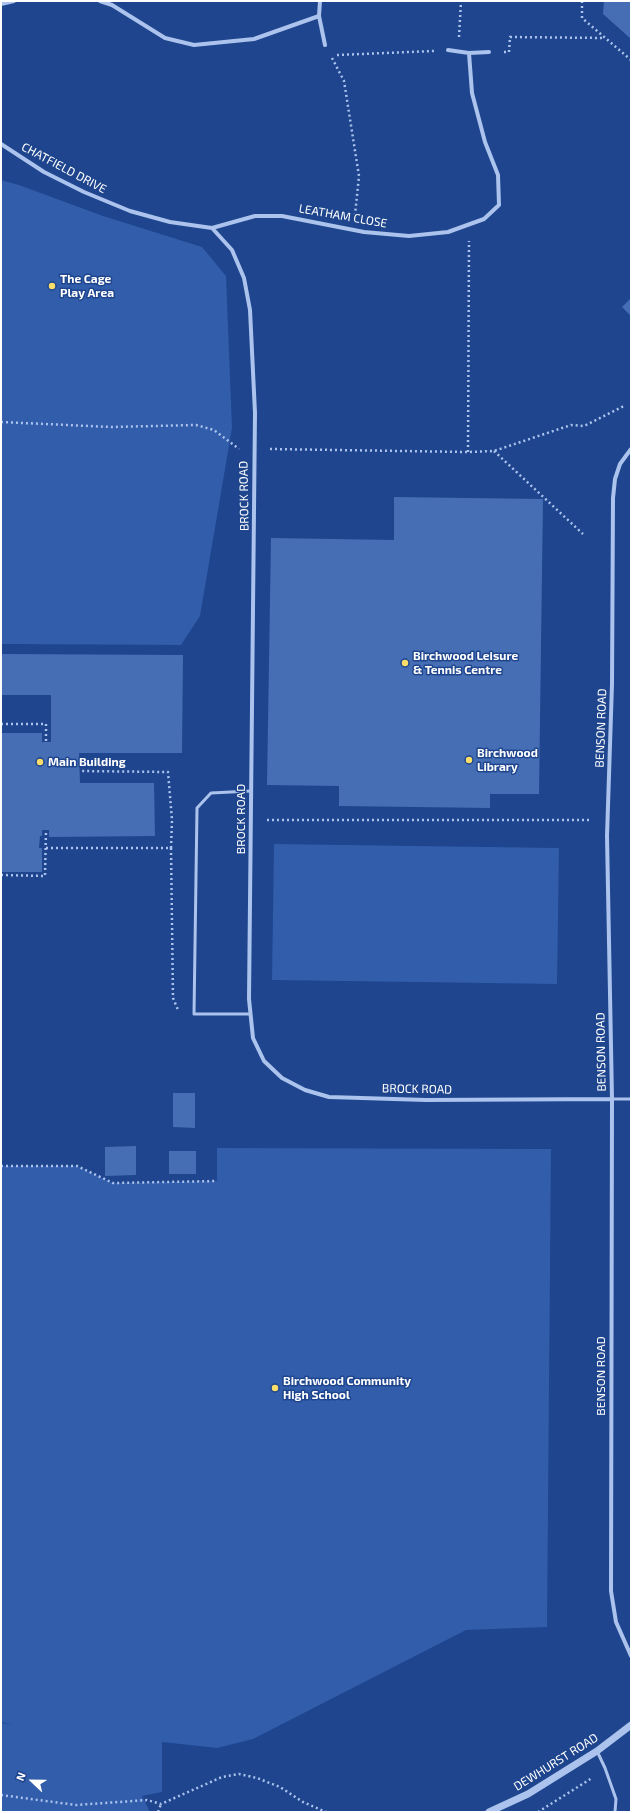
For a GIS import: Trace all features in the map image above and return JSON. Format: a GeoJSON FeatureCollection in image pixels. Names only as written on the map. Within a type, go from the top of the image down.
{"type":"FeatureCollection","features":[{"type":"Feature","properties":{"kind":"street"},"geometry":{"type":"LineString","coordinates":[[1,4],[14,1]]}},
{"type":"Feature","properties":{"kind":"street"},"geometry":{"type":"LineString","coordinates":[[100,1],[112,5],[165,38],[194,45],[254,40],[319,16]]}},
{"type":"Feature","properties":{"kind":"street"},"geometry":{"type":"LineString","coordinates":[[320,1],[319,16],[325,45]]}},
{"type":"Feature","properties":{"kind":"street"},"geometry":{"type":"LineString","coordinates":[[448,50],[469,53],[489,52]]}},
{"type":"Feature","properties":{"kind":"street","name":"LEATHAM CLOSE"},"geometry":{"type":"LineString","coordinates":[[212,228],[255,216],[282,216],[353,230],[409,236],[448,232],[484,219],[499,205],[498,175],[485,142],[472,94],[469,53]]}},
{"type":"Feature","properties":{"kind":"street","name":"CHATFIELD DRIVE"},"geometry":{"type":"LineString","coordinates":[[1,144],[44,172],[84,192],[130,211],[170,222],[212,228]]}},
{"type":"Feature","properties":{"kind":"street","name":"BROCK ROAD"},"geometry":{"type":"LineString","coordinates":[[212,228],[232,250],[244,278],[250,310],[255,413],[253,448],[255,546],[251,791],[250,1014],[254,1038],[264,1061],[282,1078],[305,1090],[329,1097],[426,1100],[612,1100]]}},
{"type":"Feature","properties":{"kind":"street","name":"BENSON ROAD"},"geometry":{"type":"LineString","coordinates":[[631,449],[620,464],[615,479],[613,498],[613,640],[608,821],[608,950],[612,1100],[611,1591],[616,1622],[631,1656]]}},
{"type":"Feature","properties":{"kind":"street","name":"DEWHURST ROAD"},"geometry":{"type":"LineString","coordinates":[[489,1812],[528,1794],[597,1751],[631,1725]]}},
{"type":"Feature","properties":{"kind":"lane"},"geometry":{"type":"LineString","coordinates":[[250,1014],[194,1014],[197,808],[211,792],[251,791]]}},
{"type":"Feature","properties":{"kind":"lane"},"geometry":{"type":"LineString","coordinates":[[612,1100],[631,1100]]}},
{"type":"Feature","properties":{"kind":"lane"},"geometry":{"type":"LineString","coordinates":[[597,1751],[606,1768],[616,1799],[615,1812]]}},
{"type":"Feature","properties":{"kind":"path"},"geometry":{"type":"LineString","coordinates":[[458,52],[460,1]]}},
{"type":"Feature","properties":{"kind":"path"},"geometry":{"type":"LineString","coordinates":[[582,1],[582,18],[631,60]]}},
{"type":"Feature","properties":{"kind":"path"},"geometry":{"type":"LineString","coordinates":[[489,52],[509,52],[510,37],[605,38]]}},
{"type":"Feature","properties":{"kind":"path"},"geometry":{"type":"LineString","coordinates":[[353,230],[359,176],[344,81],[331,56],[448,50]]}},
{"type":"Feature","properties":{"kind":"path"},"geometry":{"type":"LineString","coordinates":[[468,452],[469,225]]}},
{"type":"Feature","properties":{"kind":"path"},"geometry":{"type":"LineString","coordinates":[[1,422],[112,427],[196,425],[214,430],[239,449],[468,452],[494,450],[571,425],[584,426],[624,406]]}},
{"type":"Feature","properties":{"kind":"path"},"geometry":{"type":"LineString","coordinates":[[494,450],[583,534]]}},
{"type":"Feature","properties":{"kind":"path"},"geometry":{"type":"LineString","coordinates":[[1,724],[46,724],[46,742]]}},
{"type":"Feature","properties":{"kind":"path"},"geometry":{"type":"LineString","coordinates":[[80,771],[168,772],[172,820],[173,998],[178,1012]]}},
{"type":"Feature","properties":{"kind":"path"},"geometry":{"type":"LineString","coordinates":[[266,820],[608,821]]}},
{"type":"Feature","properties":{"kind":"path"},"geometry":{"type":"LineString","coordinates":[[1,875],[45,876],[46,830]]}},
{"type":"Feature","properties":{"kind":"path"},"geometry":{"type":"LineString","coordinates":[[46,848],[171,848]]}},
{"type":"Feature","properties":{"kind":"path"},"geometry":{"type":"LineString","coordinates":[[1,1166],[77,1166],[113,1183],[217,1181]]}},
{"type":"Feature","properties":{"kind":"path"},"geometry":{"type":"LineString","coordinates":[[1,1795],[76,1805],[147,1800],[161,1804],[222,1777],[239,1774],[258,1778],[280,1787],[303,1802],[326,1812]]}},
{"type":"Feature","properties":{"kind":"path"},"geometry":{"type":"LineString","coordinates":[[538,1812],[580,1786]]}},
{"type":"Feature","properties":{"kind":"path"},"geometry":{"type":"LineString","coordinates":[[158,1812],[161,1804]]}},
{"type":"Feature","properties":{"kind":"shaded area"},"geometry":{"type":"Polygon","coordinates":[[[1,180],[19,185],[103,216],[202,247],[226,276],[232,428],[200,616],[181,645],[1,644],[1,180]]]}},
{"type":"Feature","properties":{"kind":"shaded area"},"geometry":{"type":"Polygon","coordinates":[[[274,844],[559,848],[557,984],[272,980],[274,844]]]}},
{"type":"Feature","properties":{"kind":"shaded area","name":"Birchwood Community High School"},"geometry":{"type":"Polygon","coordinates":[[[217,1148],[551,1149],[547,1627],[466,1630],[253,1739],[217,1748],[162,1742],[162,1792],[142,1796],[150,1812],[1,1812],[1,1723],[12,1724],[1,1722],[1,1166],[77,1166],[113,1183],[217,1181],[217,1148]]]}},
{"type":"Feature","properties":{"kind":"building"},"geometry":{"type":"Polygon","coordinates":[[[604,1],[631,1],[631,39],[603,14],[604,1]]]}},
{"type":"Feature","properties":{"kind":"building"},"geometry":{"type":"Polygon","coordinates":[[[631,298],[631,316],[622,307],[631,298]]]}},
{"type":"Feature","properties":{"kind":"building","name":"Birchwood Leisure & Tennis Centre"},"geometry":{"type":"Polygon","coordinates":[[[394,497],[543,499],[539,794],[490,794],[490,808],[339,806],[339,786],[267,785],[271,538],[394,540],[394,497]]]}},
{"type":"Feature","properties":{"kind":"building","name":"Main Building"},"geometry":{"type":"Polygon","coordinates":[[[1,654],[183,655],[182,753],[79,753],[80,783],[154,783],[155,836],[49,837],[49,830],[42,830],[39,848],[42,848],[42,872],[1,872],[1,733],[42,733],[42,742],[51,742],[51,695],[1,695],[1,654]]]}},
{"type":"Feature","properties":{"kind":"building"},"geometry":{"type":"Polygon","coordinates":[[[173,1093],[195,1093],[195,1128],[173,1127],[173,1093]]]}},
{"type":"Feature","properties":{"kind":"building"},"geometry":{"type":"Polygon","coordinates":[[[136,1146],[136,1175],[105,1176],[105,1147],[136,1146]]]}},
{"type":"Feature","properties":{"kind":"building"},"geometry":{"type":"Polygon","coordinates":[[[169,1151],[196,1151],[196,1174],[169,1174],[169,1151]]]}},
{"type":"Feature","properties":{"kind":"place","name":"The Cage Play Area"},"geometry":{"type":"Point","coordinates":[52,286]}},
{"type":"Feature","properties":{"kind":"place","name":"Birchwood Leisure & Tennis Centre"},"geometry":{"type":"Point","coordinates":[405,663]}},
{"type":"Feature","properties":{"kind":"place","name":"Birchwood Library"},"geometry":{"type":"Point","coordinates":[469,760]}},
{"type":"Feature","properties":{"kind":"place","name":"Main Building"},"geometry":{"type":"Point","coordinates":[40,762]}},
{"type":"Feature","properties":{"kind":"place","name":"Birchwood Community High School"},"geometry":{"type":"Point","coordinates":[275,1388]}}]}
